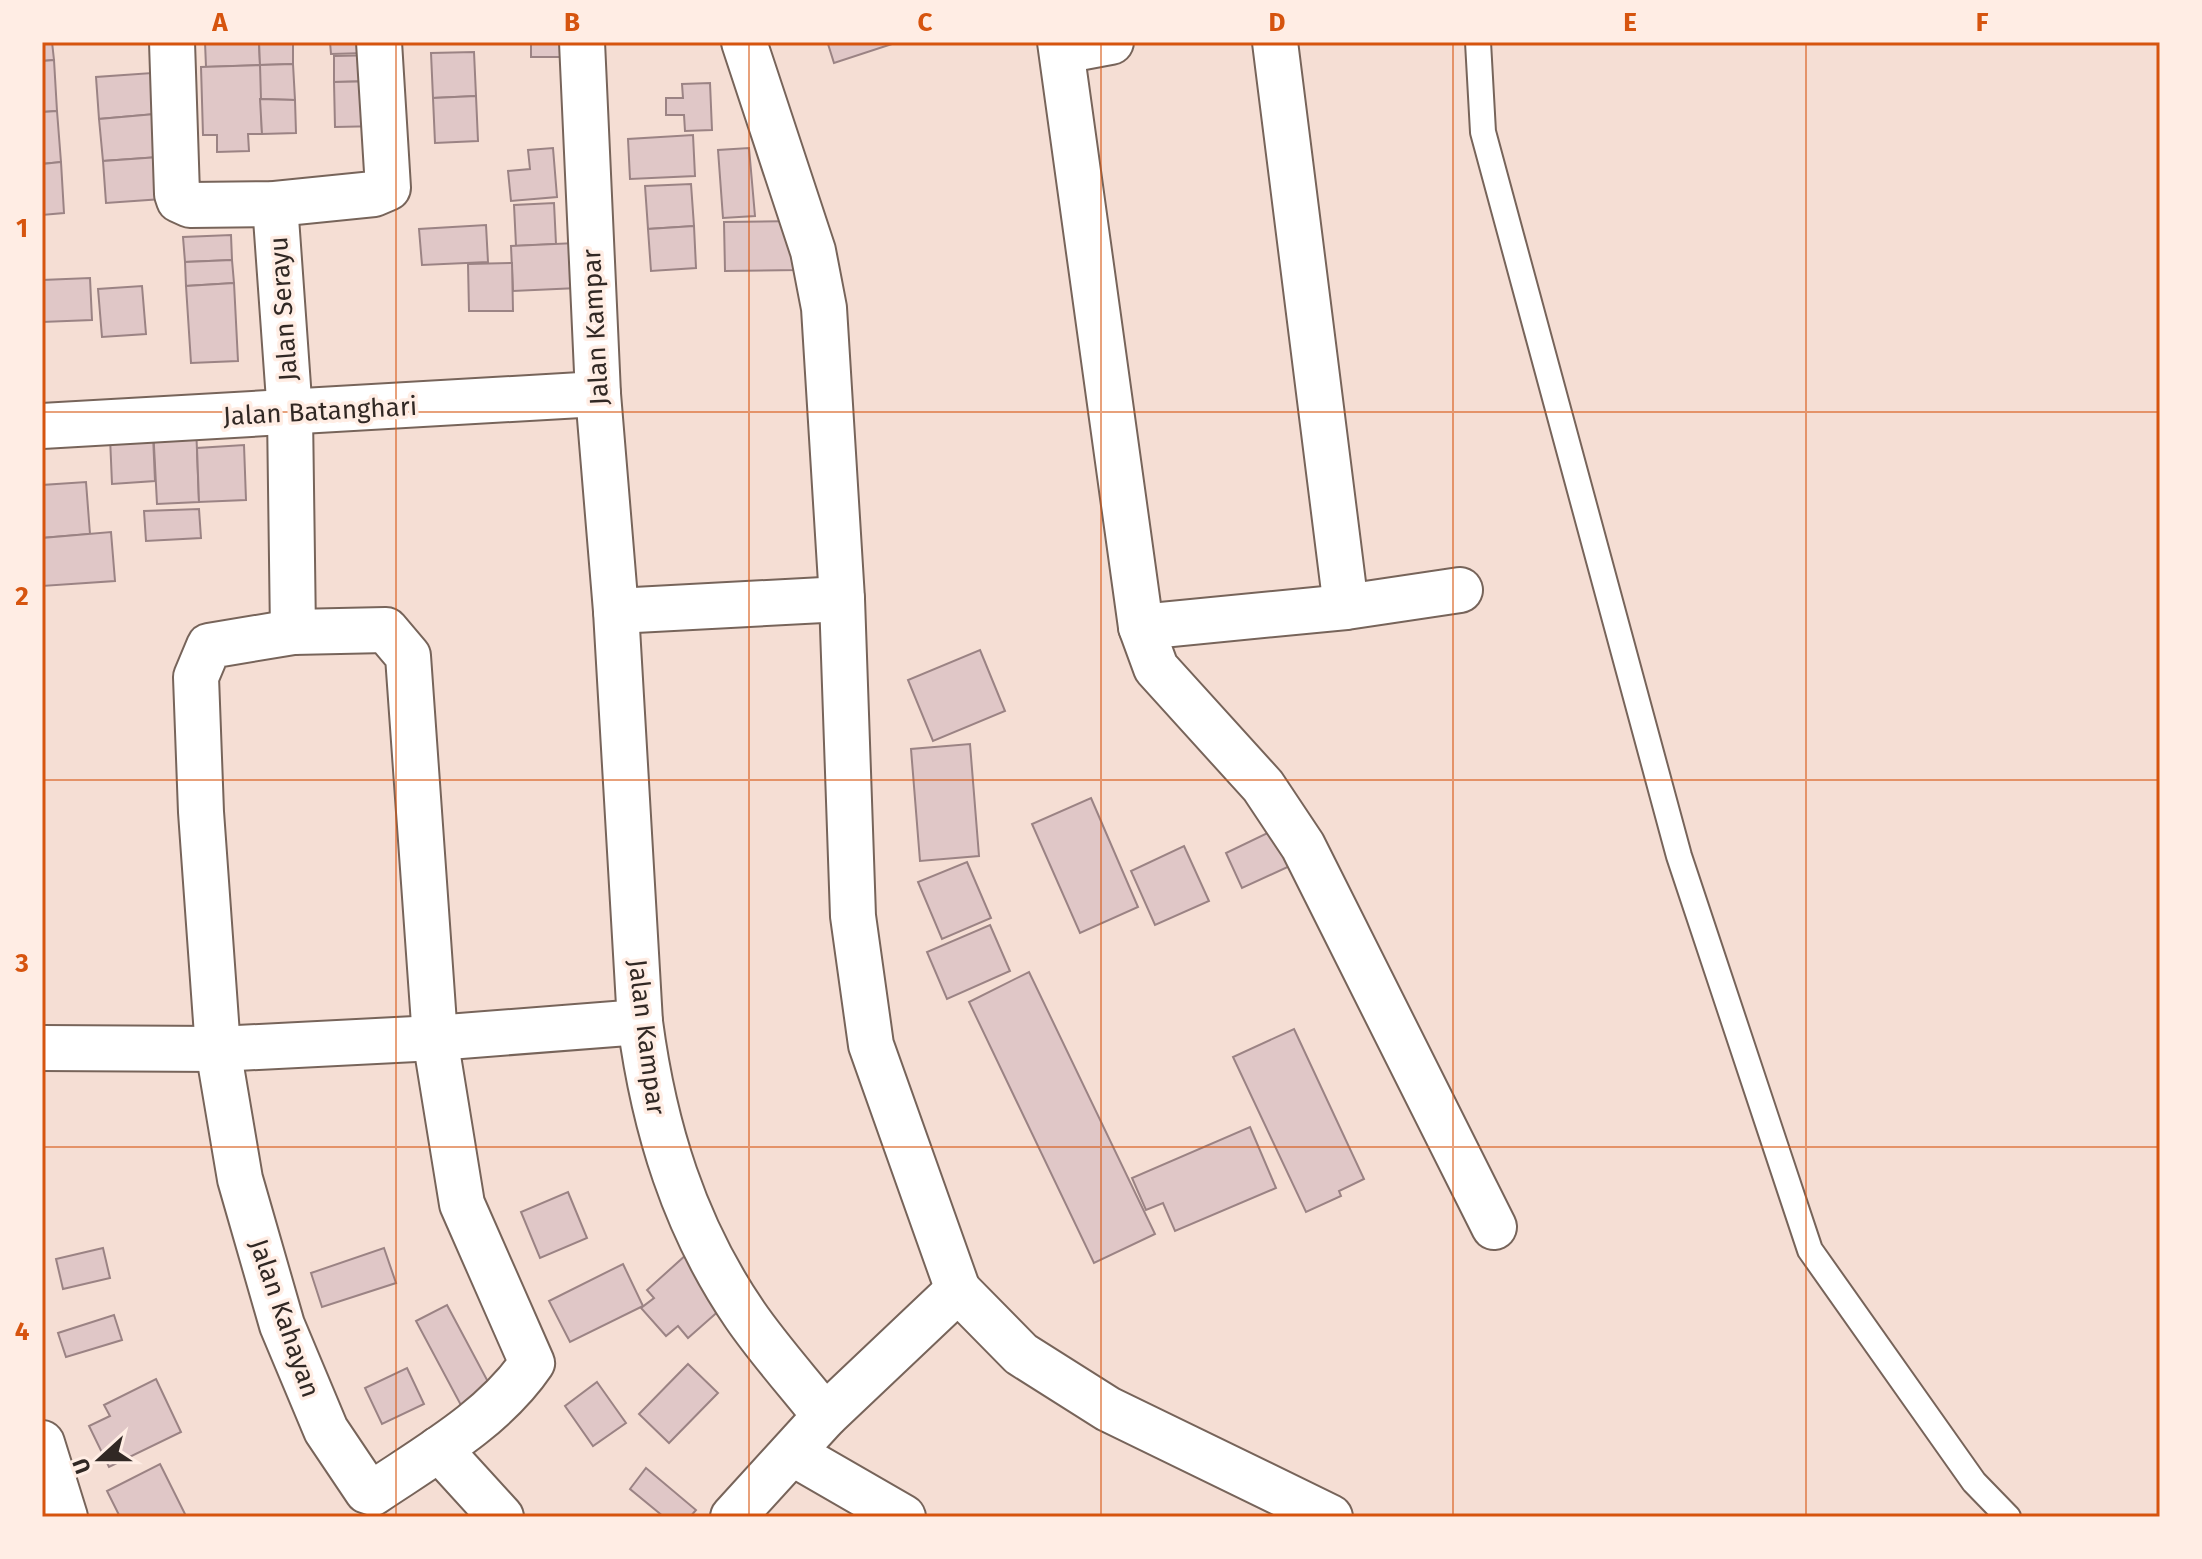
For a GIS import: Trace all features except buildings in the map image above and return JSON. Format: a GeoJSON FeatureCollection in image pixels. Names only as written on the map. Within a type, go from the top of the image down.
{"type":"FeatureCollection","features":[{"type":"Feature","properties":{"kind":"street","name":"Jalan Serayu"},"geometry":{"type":"LineString","coordinates":[[172,42],[179,200],[190,205],[275,204],[374,194],[388,188],[379,42]]}},
{"type":"Feature","properties":{"kind":"street","name":"Jalan Kampar"},"geometry":{"type":"LineString","coordinates":[[582,42],[598,394],[616,611],[640,1022],[649,1087],[680,1195],[745,1315],[825,1416]]}},
{"type":"Feature","properties":{"kind":"street"},"geometry":{"type":"LineString","coordinates":[[744,42],[813,251],[824,308],[842,599],[853,916],[871,1045],[958,1290],[1021,1354],[1108,1409],[1330,1517]]}},
{"type":"Feature","properties":{"kind":"street"},"geometry":{"type":"LineString","coordinates":[[1111,42],[1061,46],[1141,627],[1156,668],[1263,786],[1303,846],[1494,1227]]}},
{"type":"Feature","properties":{"kind":"street"},"geometry":{"type":"LineString","coordinates":[[1275,42],[1346,607]]}},
{"type":"Feature","properties":{"kind":"street","name":"Jalan Serayu"},"geometry":{"type":"LineString","coordinates":[[275,204],[290,414]]}},
{"type":"Feature","properties":{"kind":"street","name":"Jalan Batanghari"},"geometry":{"type":"LineString","coordinates":[[42,426],[598,394]]}},
{"type":"Feature","properties":{"kind":"street"},"geometry":{"type":"LineString","coordinates":[[290,414],[293,632]]}},
{"type":"Feature","properties":{"kind":"street"},"geometry":{"type":"LineString","coordinates":[[1141,627],[1346,607],[1460,590]]}},
{"type":"Feature","properties":{"kind":"street"},"geometry":{"type":"LineString","coordinates":[[616,611],[842,599]]}},
{"type":"Feature","properties":{"kind":"street","name":"Jalan Kahayan"},"geometry":{"type":"LineString","coordinates":[[386,630],[408,656],[435,1038],[462,1204],[532,1363],[515,1388],[439,1449],[373,1493],[367,1491],[326,1430],[282,1325],[240,1179],[218,1049],[201,812],[196,677],[209,646],[293,632],[386,630]]}},
{"type":"Feature","properties":{"kind":"street"},"geometry":{"type":"LineString","coordinates":[[42,1048],[218,1049],[435,1038],[640,1022]]}},
{"type":"Feature","properties":{"kind":"street"},"geometry":{"type":"LineString","coordinates":[[733,1517],[825,1416],[958,1290]]}},
{"type":"Feature","properties":{"kind":"street"},"geometry":{"type":"LineString","coordinates":[[42,1443],[65,1517]]}},
{"type":"Feature","properties":{"kind":"street"},"geometry":{"type":"LineString","coordinates":[[439,1449],[501,1517]]}},
{"type":"Feature","properties":{"kind":"street"},"geometry":{"type":"LineString","coordinates":[[792,1453],[903,1517]]}},
{"type":"Feature","properties":{"kind":"lane"},"geometry":{"type":"LineString","coordinates":[[1478,42],[1483,132],[1679,856],[1810,1250],[1974,1482],[2008,1517]]}}]}
